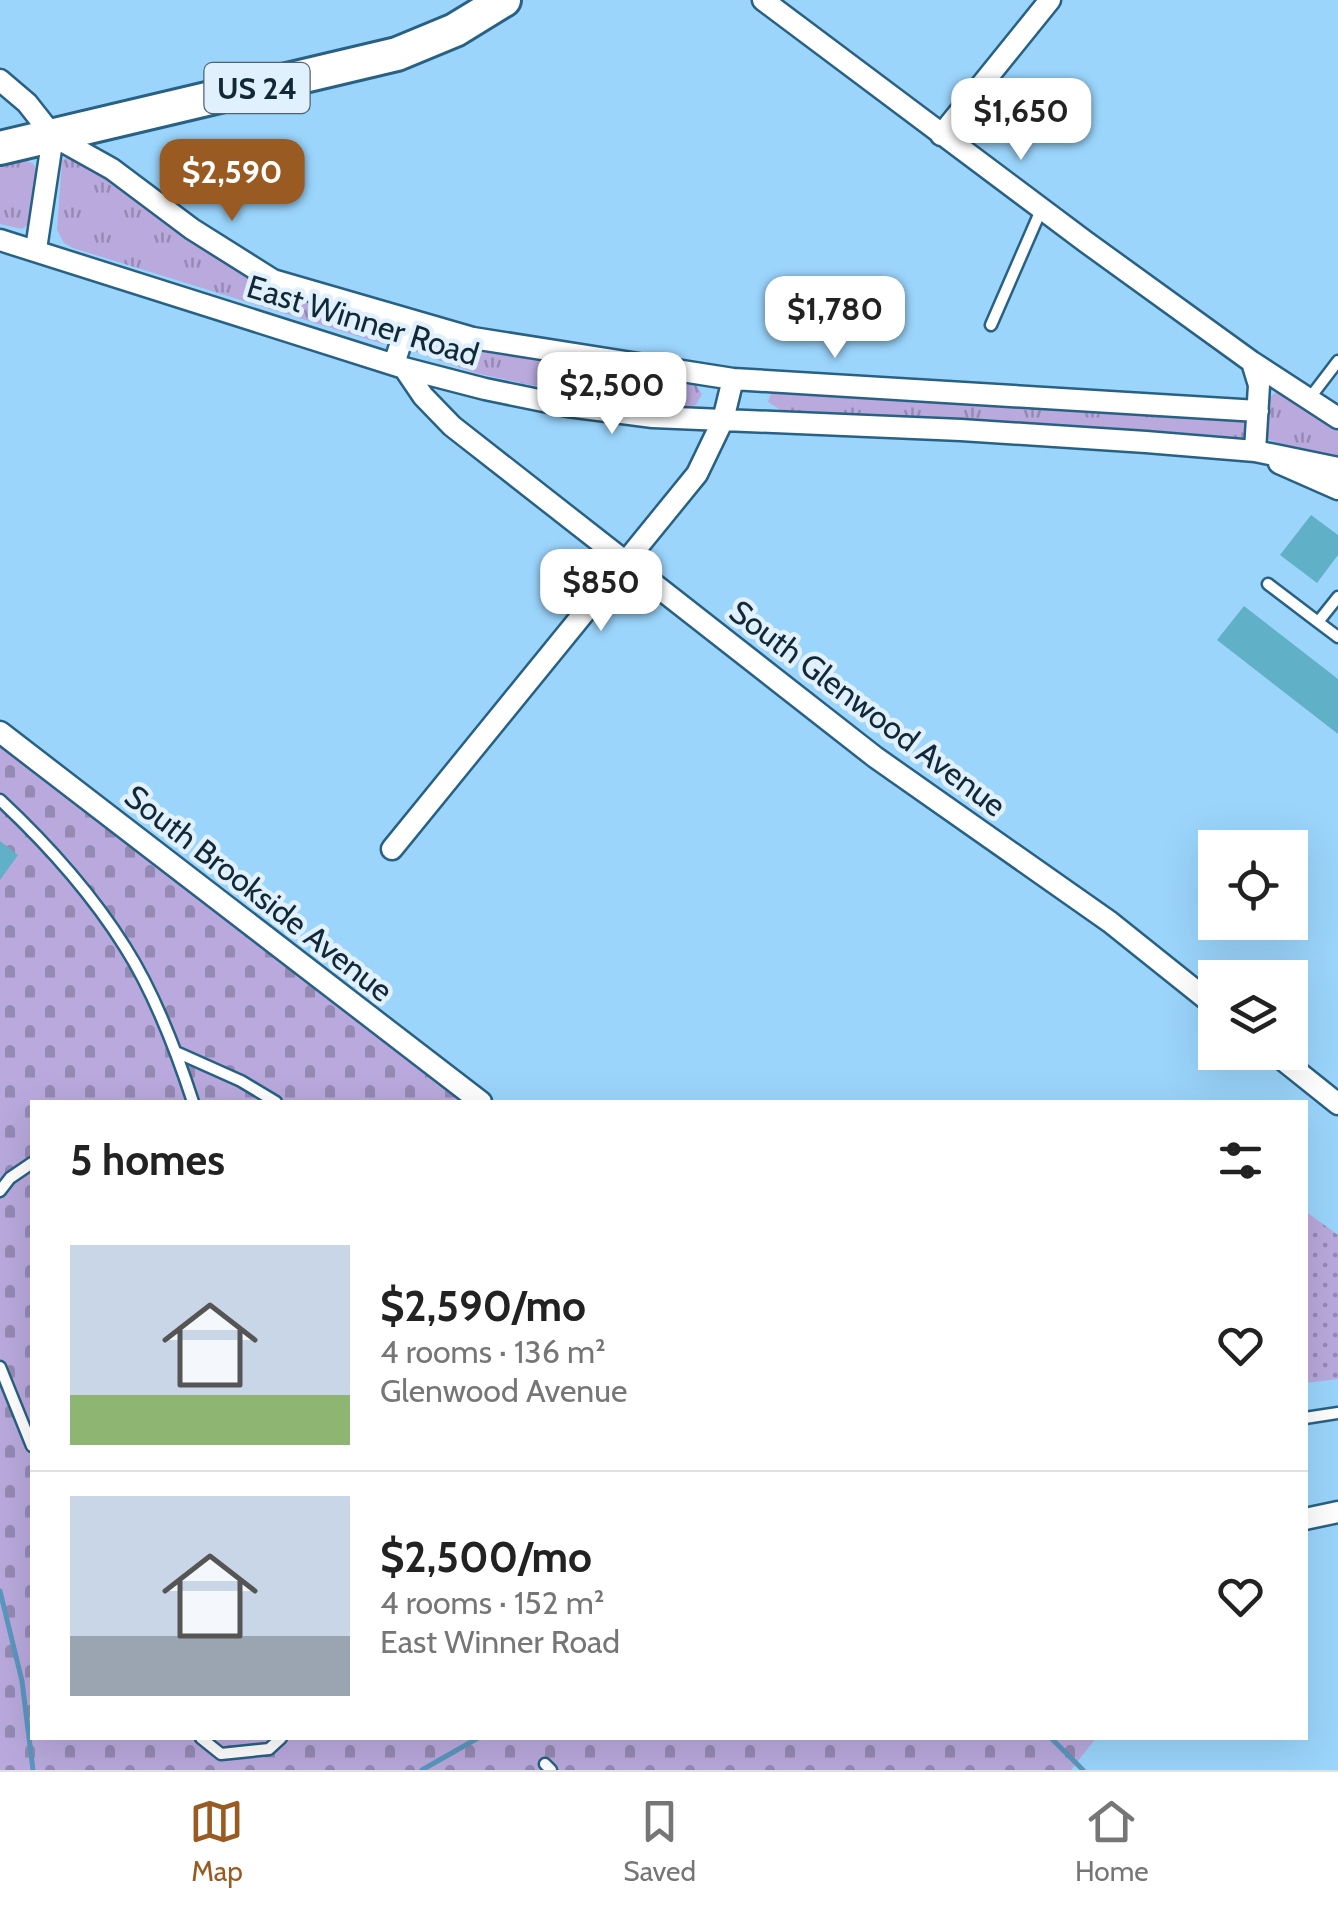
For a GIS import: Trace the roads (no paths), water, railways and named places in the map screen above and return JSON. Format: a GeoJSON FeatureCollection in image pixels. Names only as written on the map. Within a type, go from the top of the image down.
{"type":"FeatureCollection","features":[{"type":"Feature","properties":{"kind":"main road","name":"US 24"},"geometry":{"type":"LineString","coordinates":[[0,148],[397,54],[455,30],[504,0]]}},
{"type":"Feature","properties":{"kind":"street"},"geometry":{"type":"LineString","coordinates":[[763,0],[1041,210],[1252,362],[1338,418]]}},
{"type":"Feature","properties":{"kind":"street"},"geometry":{"type":"LineString","coordinates":[[941,135],[1050,0]]}},
{"type":"Feature","properties":{"kind":"street"},"geometry":{"type":"LineString","coordinates":[[0,80],[27,103],[53,136],[36,249]]}},
{"type":"Feature","properties":{"kind":"street","name":"East Winner Road"},"geometry":{"type":"LineString","coordinates":[[53,136],[112,169],[192,229],[273,280],[472,338],[733,379],[1258,411]]}},
{"type":"Feature","properties":{"kind":"street","name":"East Winner Road"},"geometry":{"type":"LineString","coordinates":[[0,240],[399,366],[568,406],[652,417],[961,430],[1255,451],[1338,468]]}},
{"type":"Feature","properties":{"kind":"street"},"geometry":{"type":"LineString","coordinates":[[399,366],[408,322]]}},
{"type":"Feature","properties":{"kind":"street"},"geometry":{"type":"LineString","coordinates":[[1252,362],[1259,385],[1255,451]]}},
{"type":"Feature","properties":{"kind":"street","name":"South Glenwood Avenue"},"geometry":{"type":"LineString","coordinates":[[399,366],[452,426],[875,756],[1110,922],[1198,992]]}},
{"type":"Feature","properties":{"kind":"street"},"geometry":{"type":"LineString","coordinates":[[392,848],[697,474],[723,420],[733,379]]}},
{"type":"Feature","properties":{"kind":"street","name":"East Winner Road"},"geometry":{"type":"LineString","coordinates":[[1255,451],[1338,489]]}},
{"type":"Feature","properties":{"kind":"street","name":"South Brookside Avenue"},"geometry":{"type":"LineString","coordinates":[[0,732],[478,1100]]}},
{"type":"Feature","properties":{"kind":"street"},"geometry":{"type":"LineString","coordinates":[[1296,1070],[1338,1104]]}},
{"type":"Feature","properties":{"kind":"street"},"geometry":{"type":"LineString","coordinates":[[1308,1517],[1338,1512]]}},
{"type":"Feature","properties":{"kind":"lane"},"geometry":{"type":"LineString","coordinates":[[991,325],[1041,210]]}},
{"type":"Feature","properties":{"kind":"lane"},"geometry":{"type":"LineString","coordinates":[[1309,399],[1338,362]]}},
{"type":"Feature","properties":{"kind":"lane"},"geometry":{"type":"LineString","coordinates":[[1268,584],[1338,638]]}},
{"type":"Feature","properties":{"kind":"lane"},"geometry":{"type":"LineString","coordinates":[[1318,622],[1338,597]]}},
{"type":"Feature","properties":{"kind":"lane"},"geometry":{"type":"LineString","coordinates":[[0,800],[44,842],[126,947],[176,1052],[191,1100]]}},
{"type":"Feature","properties":{"kind":"lane"},"geometry":{"type":"LineString","coordinates":[[176,1052],[241,1080],[273,1100]]}},
{"type":"Feature","properties":{"kind":"lane"},"geometry":{"type":"LineString","coordinates":[[0,1191],[10,1178],[30,1164]]}},
{"type":"Feature","properties":{"kind":"lane"},"geometry":{"type":"LineString","coordinates":[[0,1366],[30,1441]]}},
{"type":"Feature","properties":{"kind":"lane"},"geometry":{"type":"LineString","coordinates":[[1308,1418],[1338,1413]]}},
{"type":"Feature","properties":{"kind":"lane"},"geometry":{"type":"LineString","coordinates":[[204,1740],[221,1754],[269,1749],[279,1740]]}},
{"type":"Feature","properties":{"kind":"waterway"},"geometry":{"type":"LineString","coordinates":[[0,1591],[22,1681],[33,1770]]}},
{"type":"Feature","properties":{"kind":"waterway"},"geometry":{"type":"LineString","coordinates":[[422,1770],[474,1740]]}},
{"type":"Feature","properties":{"kind":"waterway"},"geometry":{"type":"LineString","coordinates":[[1053,1740],[1083,1770]]}}]}
